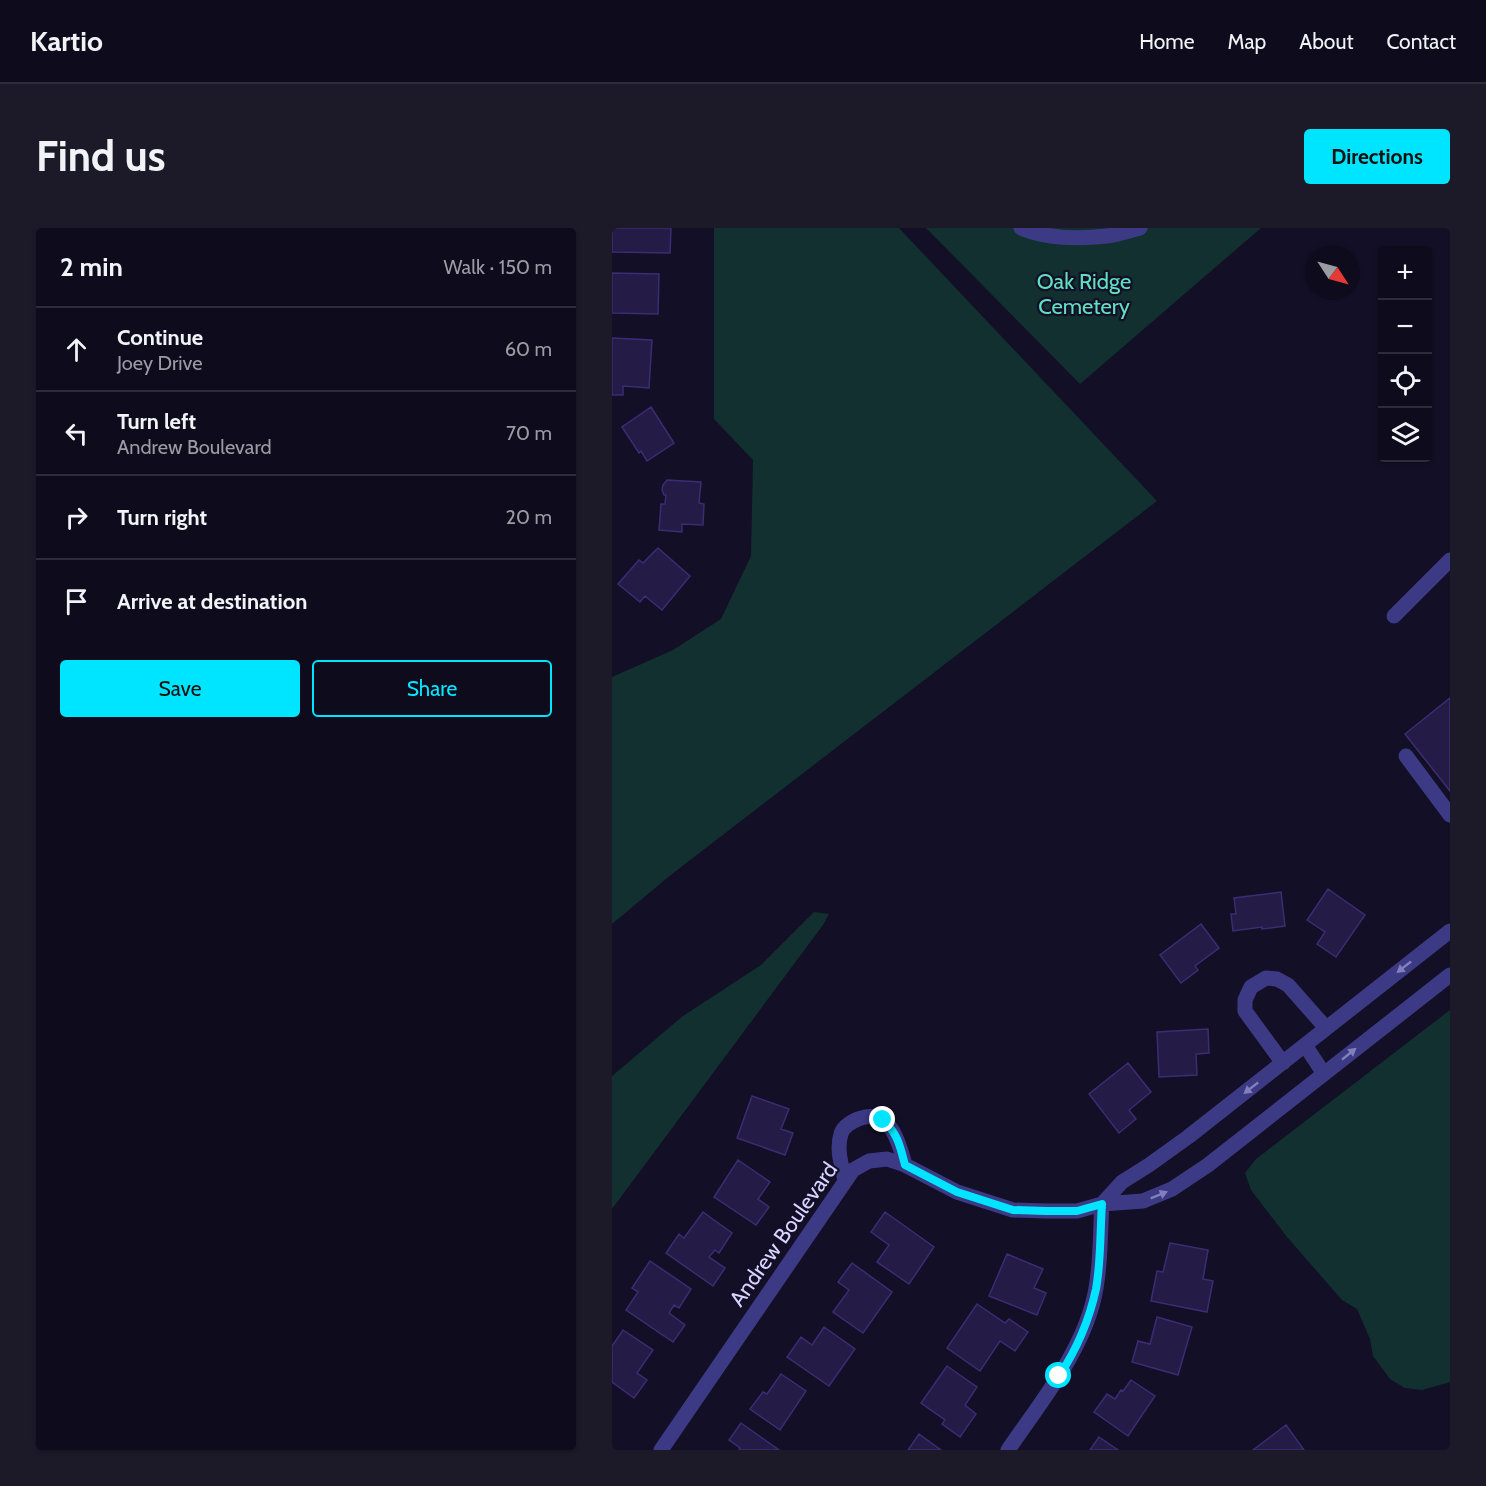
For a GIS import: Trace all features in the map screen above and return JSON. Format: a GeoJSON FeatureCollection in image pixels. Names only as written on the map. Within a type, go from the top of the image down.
{"type":"FeatureCollection","features":[{"type":"Feature","properties":{"kind":"street"},"geometry":{"type":"LineString","coordinates":[[1021,228],[1031,232],[1064,237],[1108,236],[1140,228]]}},
{"type":"Feature","properties":{"kind":"street"},"geometry":{"type":"LineString","coordinates":[[1394,616],[1450,560]]}},
{"type":"Feature","properties":{"kind":"street"},"geometry":{"type":"LineString","coordinates":[[1406,756],[1450,815]]}},
{"type":"Feature","properties":{"kind":"street"},"geometry":{"type":"LineString","coordinates":[[1008,1450],[1066,1365],[1088,1321],[1096,1288],[1102,1204],[1122,1182],[1188,1137],[1450,931]]}},
{"type":"Feature","properties":{"kind":"street","name":"Andrew Boulevard"},"geometry":{"type":"LineString","coordinates":[[661,1450],[853,1170],[869,1161],[887,1158],[957,1192],[1013,1210],[1077,1211],[1102,1204],[1143,1201],[1172,1189],[1208,1166],[1450,975]]}},
{"type":"Feature","properties":{"kind":"street"},"geometry":{"type":"LineString","coordinates":[[1283,1063],[1245,1011],[1245,1000],[1251,987],[1266,978],[1277,979],[1288,985],[1326,1028]]}},
{"type":"Feature","properties":{"kind":"street"},"geometry":{"type":"LineString","coordinates":[[1305,1045],[1324,1074]]}},
{"type":"Feature","properties":{"kind":"street"},"geometry":{"type":"LineString","coordinates":[[845,1181],[839,1152],[841,1133],[848,1125],[864,1118],[872,1117],[883,1120],[890,1127],[898,1140],[905,1165]]}},
{"type":"Feature","properties":{"kind":"green space"},"geometry":{"type":"Polygon","coordinates":[[[714,228],[899,228],[1157,501],[672,874],[612,924],[612,677],[673,650],[721,619],[751,556],[753,460],[714,419],[714,228]]]}},
{"type":"Feature","properties":{"kind":"green space","name":"Oak Ridge Cemetery"},"geometry":{"type":"Polygon","coordinates":[[[926,228],[1261,228],[1080,384],[926,228]]]}},
{"type":"Feature","properties":{"kind":"green space"},"geometry":{"type":"Polygon","coordinates":[[[814,912],[829,914],[612,1209],[612,1076],[683,1016],[761,965],[814,912]]]}},
{"type":"Feature","properties":{"kind":"green space"},"geometry":{"type":"Polygon","coordinates":[[[1450,1010],[1450,1382],[1422,1390],[1405,1388],[1390,1379],[1373,1356],[1370,1339],[1357,1309],[1342,1300],[1287,1237],[1251,1190],[1245,1173],[1256,1159],[1450,1010]]]}},
{"type":"Feature","properties":{"kind":"building"},"geometry":{"type":"Polygon","coordinates":[[[612,228],[671,228],[670,253],[612,252],[612,228]]]}},
{"type":"Feature","properties":{"kind":"building"},"geometry":{"type":"Polygon","coordinates":[[[612,273],[659,274],[658,314],[612,313],[612,273]]]}},
{"type":"Feature","properties":{"kind":"building"},"geometry":{"type":"Polygon","coordinates":[[[612,338],[652,340],[649,388],[623,386],[623,395],[612,395],[612,338]]]}},
{"type":"Feature","properties":{"kind":"building"},"geometry":{"type":"Polygon","coordinates":[[[651,407],[674,443],[647,461],[622,427],[651,407]]]}},
{"type":"Feature","properties":{"kind":"building"},"geometry":{"type":"Polygon","coordinates":[[[667,480],[701,482],[699,503],[704,504],[703,525],[682,524],[682,532],[659,530],[661,504],[665,504],[666,495],[662,490],[667,480]]]}},
{"type":"Feature","properties":{"kind":"building"},"geometry":{"type":"Polygon","coordinates":[[[658,548],[690,576],[662,610],[645,596],[640,602],[618,584],[639,560],[643,563],[658,548]]]}},
{"type":"Feature","properties":{"kind":"building"},"geometry":{"type":"Polygon","coordinates":[[[1450,698],[1450,791],[1405,734],[1450,698]]]}},
{"type":"Feature","properties":{"kind":"building"},"geometry":{"type":"Polygon","coordinates":[[[1328,889],[1365,915],[1336,957],[1317,944],[1325,932],[1307,920],[1328,889]]]}},
{"type":"Feature","properties":{"kind":"building"},"geometry":{"type":"Polygon","coordinates":[[[1281,892],[1285,926],[1233,931],[1231,914],[1236,914],[1234,898],[1281,892]]]}},
{"type":"Feature","properties":{"kind":"building"},"geometry":{"type":"Polygon","coordinates":[[[1201,924],[1219,948],[1195,966],[1198,970],[1181,983],[1160,955],[1201,924]]]}},
{"type":"Feature","properties":{"kind":"building"},"geometry":{"type":"Polygon","coordinates":[[[1208,1029],[1209,1053],[1196,1054],[1197,1075],[1159,1077],[1157,1032],[1208,1029]]]}},
{"type":"Feature","properties":{"kind":"building"},"geometry":{"type":"Polygon","coordinates":[[[1128,1063],[1151,1092],[1129,1110],[1136,1119],[1119,1133],[1089,1094],[1128,1063]]]}},
{"type":"Feature","properties":{"kind":"building"},"geometry":{"type":"Polygon","coordinates":[[[752,1096],[789,1109],[781,1129],[793,1133],[785,1155],[737,1138],[752,1096]]]}},
{"type":"Feature","properties":{"kind":"building"},"geometry":{"type":"Polygon","coordinates":[[[738,1160],[770,1182],[758,1199],[769,1207],[756,1225],[714,1197],[738,1160]]]}},
{"type":"Feature","properties":{"kind":"building"},"geometry":{"type":"Polygon","coordinates":[[[703,1212],[732,1233],[719,1253],[715,1250],[709,1257],[725,1268],[713,1286],[666,1253],[679,1234],[684,1238],[703,1212]]]}},
{"type":"Feature","properties":{"kind":"building"},"geometry":{"type":"Polygon","coordinates":[[[885,1212],[934,1247],[909,1284],[877,1262],[889,1245],[871,1232],[885,1212]]]}},
{"type":"Feature","properties":{"kind":"building"},"geometry":{"type":"Polygon","coordinates":[[[1170,1243],[1208,1250],[1203,1279],[1213,1281],[1207,1312],[1151,1301],[1157,1271],[1163,1272],[1170,1243]]]}},
{"type":"Feature","properties":{"kind":"building"},"geometry":{"type":"Polygon","coordinates":[[[1007,1254],[1043,1269],[1034,1288],[1046,1293],[1037,1315],[989,1296],[1007,1254]]]}},
{"type":"Feature","properties":{"kind":"building"},"geometry":{"type":"Polygon","coordinates":[[[650,1261],[691,1289],[679,1308],[674,1305],[669,1313],[685,1325],[673,1342],[626,1310],[638,1292],[632,1288],[650,1261]]]}},
{"type":"Feature","properties":{"kind":"building"},"geometry":{"type":"Polygon","coordinates":[[[852,1263],[892,1292],[863,1333],[833,1312],[849,1290],[838,1282],[852,1263]]]}},
{"type":"Feature","properties":{"kind":"building"},"geometry":{"type":"Polygon","coordinates":[[[977,1304],[1005,1323],[1009,1319],[1028,1332],[1015,1351],[1000,1341],[980,1371],[947,1348],[977,1304]]]}},
{"type":"Feature","properties":{"kind":"building"},"geometry":{"type":"Polygon","coordinates":[[[1157,1317],[1192,1327],[1178,1375],[1132,1362],[1138,1341],[1150,1344],[1157,1317]]]}},
{"type":"Feature","properties":{"kind":"building"},"geometry":{"type":"Polygon","coordinates":[[[824,1327],[855,1349],[829,1386],[787,1357],[801,1337],[812,1345],[824,1327]]]}},
{"type":"Feature","properties":{"kind":"building"},"geometry":{"type":"Polygon","coordinates":[[[623,1330],[653,1350],[637,1373],[647,1380],[634,1398],[612,1382],[612,1346],[623,1330]]]}},
{"type":"Feature","properties":{"kind":"building"},"geometry":{"type":"Polygon","coordinates":[[[947,1366],[977,1387],[965,1405],[976,1414],[960,1437],[942,1424],[945,1420],[921,1403],[947,1366]]]}},
{"type":"Feature","properties":{"kind":"building"},"geometry":{"type":"Polygon","coordinates":[[[781,1374],[806,1391],[780,1430],[750,1409],[763,1392],[767,1394],[781,1374]]]}},
{"type":"Feature","properties":{"kind":"building"},"geometry":{"type":"Polygon","coordinates":[[[1131,1380],[1155,1396],[1128,1436],[1094,1412],[1107,1394],[1115,1399],[1131,1380]]]}},
{"type":"Feature","properties":{"kind":"building"},"geometry":{"type":"Polygon","coordinates":[[[741,1423],[779,1450],[739,1450],[740,1448],[729,1440],[741,1423]]]}},
{"type":"Feature","properties":{"kind":"building"},"geometry":{"type":"Polygon","coordinates":[[[1286,1425],[1304,1450],[1253,1450],[1286,1425]]]}},
{"type":"Feature","properties":{"kind":"building"},"geometry":{"type":"Polygon","coordinates":[[[919,1434],[941,1450],[908,1450],[919,1434]]]}},
{"type":"Feature","properties":{"kind":"building"},"geometry":{"type":"Polygon","coordinates":[[[1099,1437],[1118,1450],[1090,1450],[1099,1437]]]}},
{"type":"Feature","properties":{"kind":"route"},"geometry":{"type":"LineString","coordinates":[[883,1120],[898,1140],[905,1165],[957,1192],[1013,1210],[1077,1211],[1102,1204],[1096,1288],[1088,1321],[1079,1343],[1059,1376]]}}]}
